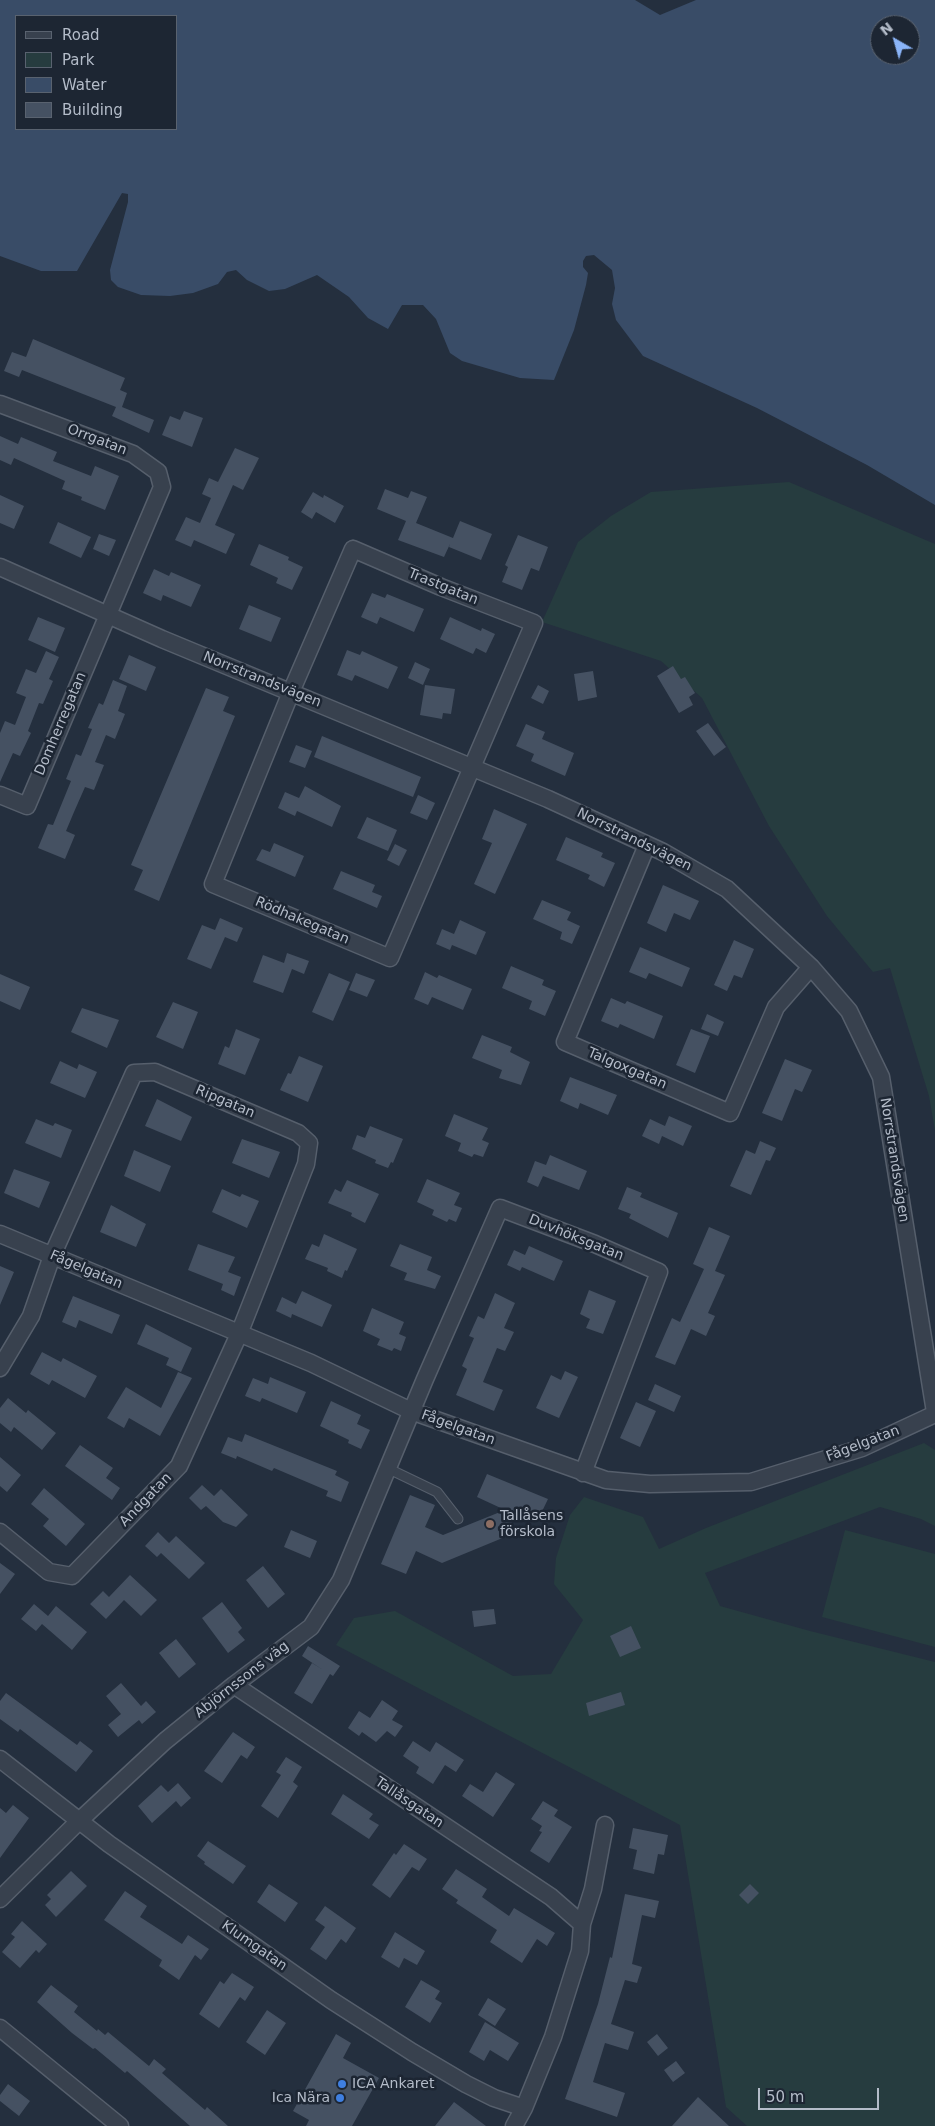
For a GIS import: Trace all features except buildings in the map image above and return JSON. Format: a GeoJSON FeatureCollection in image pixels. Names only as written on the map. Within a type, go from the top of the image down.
{"type":"FeatureCollection","features":[{"type":"Feature","properties":{"kind":"street","name":"Orrgatan"},"geometry":{"type":"LineString","coordinates":[[0,404],[133,454],[158,472],[162,487],[108,615]]}},
{"type":"Feature","properties":{"kind":"street","name":"Trastgatan"},"geometry":{"type":"LineString","coordinates":[[291,692],[353,549],[441,588],[534,623],[473,767]]}},
{"type":"Feature","properties":{"kind":"street","name":"Norrstrandsvägen"},"geometry":{"type":"LineString","coordinates":[[0,567],[108,615],[548,799],[647,845],[727,888],[811,967],[849,1011],[881,1077],[935,1413]]}},
{"type":"Feature","properties":{"kind":"street","name":"Domherregatan"},"geometry":{"type":"LineString","coordinates":[[0,795],[28,806],[108,615]]}},
{"type":"Feature","properties":{"kind":"street","name":"Rödhakegatan"},"geometry":{"type":"LineString","coordinates":[[291,692],[213,884],[390,958],[473,767]]}},
{"type":"Feature","properties":{"kind":"street","name":"Talgoxgatan"},"geometry":{"type":"LineString","coordinates":[[647,845],[565,1042],[730,1113],[776,1007],[811,967]]}},
{"type":"Feature","properties":{"kind":"street","name":"Ripgatan"},"geometry":{"type":"LineString","coordinates":[[52,1256],[134,1073],[155,1072],[298,1133],[309,1143],[306,1164],[239,1334]]}},
{"type":"Feature","properties":{"kind":"street","name":"Duvhöksgatan"},"geometry":{"type":"LineString","coordinates":[[411,1411],[500,1208],[595,1244],[659,1272],[583,1473]]}},
{"type":"Feature","properties":{"kind":"street","name":"Fågelgatan"},"geometry":{"type":"LineString","coordinates":[[0,1234],[311,1363],[411,1411],[606,1480],[650,1484],[752,1482],[862,1448],[935,1413]]}},
{"type":"Feature","properties":{"kind":"street"},"geometry":{"type":"LineString","coordinates":[[0,1368],[31,1316],[52,1256]]}},
{"type":"Feature","properties":{"kind":"street","name":"Andgatan"},"geometry":{"type":"LineString","coordinates":[[0,1532],[49,1572],[72,1576],[179,1466],[239,1334]]}},
{"type":"Feature","properties":{"kind":"street","name":"Abjörnssons väg"},"geometry":{"type":"LineString","coordinates":[[0,1899],[78,1821],[165,1741],[234,1685],[311,1627],[340,1580],[411,1411]]}},
{"type":"Feature","properties":{"kind":"street","name":"Tallåsgatan"},"geometry":{"type":"LineString","coordinates":[[234,1685],[551,1897],[582,1924]]}},
{"type":"Feature","properties":{"kind":"street","name":"Klumgatan"},"geometry":{"type":"LineString","coordinates":[[0,1759],[78,1821],[331,2000],[412,2052],[494,2098],[524,2108]]}},
{"type":"Feature","properties":{"kind":"street"},"geometry":{"type":"LineString","coordinates":[[514,2126],[524,2108],[555,2028],[580,1951],[582,1924],[594,1889],[606,1825]]}},
{"type":"Feature","properties":{"kind":"street"},"geometry":{"type":"LineString","coordinates":[[0,2028],[120,2126]]}},
{"type":"Feature","properties":{"kind":"lane"},"geometry":{"type":"LineString","coordinates":[[387,1468],[437,1492],[458,1519]]}},
{"type":"Feature","properties":{"kind":"green space"},"geometry":{"type":"Polygon","coordinates":[[[789,482],[935,544],[935,1131],[929,1096],[890,968],[873,972],[827,916],[769,826],[702,698],[661,661],[542,622],[578,542],[611,516],[651,492],[789,482]]]}},
{"type":"Feature","properties":{"kind":"green space"},"geometry":{"type":"Polygon","coordinates":[[[924,1443],[935,1450],[935,1526],[921,1519],[880,1507],[705,1573],[720,1606],[810,1631],[935,1662],[935,2126],[747,2126],[726,2107],[680,1825],[336,1645],[354,1618],[395,1611],[513,1676],[551,1674],[583,1620],[554,1584],[556,1558],[570,1515],[584,1497],[643,1517],[659,1549],[706,1528],[924,1443]]]}},
{"type":"Feature","properties":{"kind":"green space"},"geometry":{"type":"Polygon","coordinates":[[[845,1530],[935,1554],[935,1647],[822,1617],[845,1530]]]}},
{"type":"Feature","properties":{"kind":"water"},"geometry":{"type":"Polygon","coordinates":[[[0,0],[635,0],[660,15],[696,0],[935,0],[935,505],[867,465],[757,408],[643,356],[616,320],[612,304],[615,288],[612,270],[594,255],[586,256],[583,261],[583,267],[588,273],[586,285],[574,330],[554,380],[520,378],[462,361],[450,353],[436,319],[423,305],[402,305],[388,329],[368,318],[349,297],[317,275],[285,289],[269,291],[247,280],[236,270],[227,272],[218,284],[193,293],[170,296],[141,295],[118,287],[111,280],[110,270],[128,202],[128,194],[122,193],[77,271],[41,271],[0,256],[0,0]]]}},
{"type":"Feature","properties":{"kind":"place","name":"Tallåsens förskola"},"geometry":{"type":"Point","coordinates":[490,1524]}},
{"type":"Feature","properties":{"kind":"place","name":"ICA Ankaret"},"geometry":{"type":"Point","coordinates":[342,2084]}},
{"type":"Feature","properties":{"kind":"place","name":"Ica Nära"},"geometry":{"type":"Point","coordinates":[340,2098]}}]}
